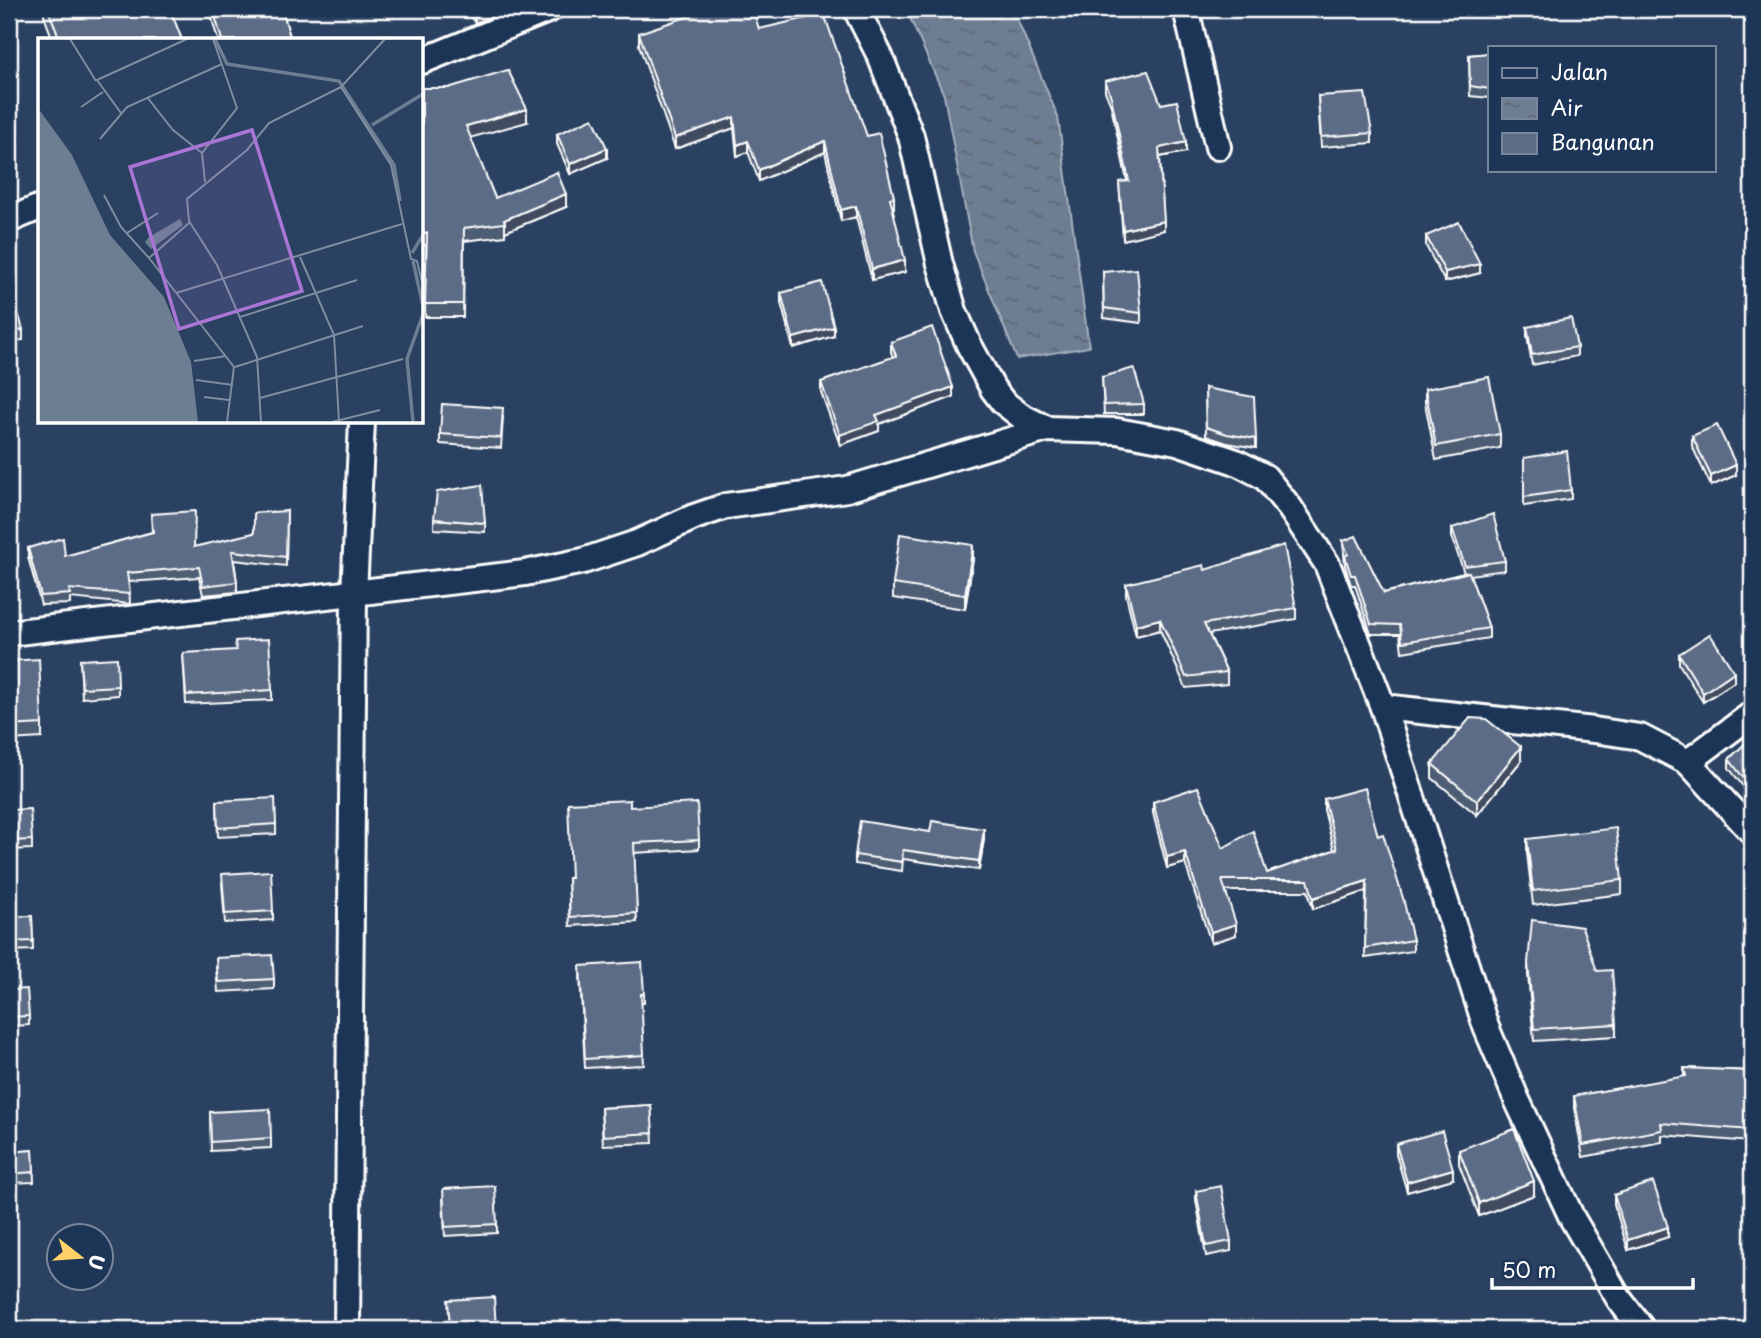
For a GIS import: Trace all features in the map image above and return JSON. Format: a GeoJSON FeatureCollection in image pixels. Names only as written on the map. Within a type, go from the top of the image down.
{"type":"FeatureCollection","features":[{"type":"Feature","properties":{"kind":"street"},"geometry":{"type":"LineString","coordinates":[[424,60],[550,9]]}},
{"type":"Feature","properties":{"kind":"street"},"geometry":{"type":"LineString","coordinates":[[856,9],[880,56],[911,136],[940,264],[954,310],[969,345],[1003,402],[1021,416],[1047,429]]}},
{"type":"Feature","properties":{"kind":"street"},"geometry":{"type":"LineString","coordinates":[[1186,9],[1218,147]]}},
{"type":"Feature","properties":{"kind":"street"},"geometry":{"type":"LineString","coordinates":[[9,220],[38,208]]}},
{"type":"Feature","properties":{"kind":"street"},"geometry":{"type":"LineString","coordinates":[[347,1329],[354,594],[362,424]]}},
{"type":"Feature","properties":{"kind":"street"},"geometry":{"type":"LineString","coordinates":[[9,633],[525,573],[583,561],[637,543],[694,517],[726,506],[847,489],[1047,429],[1116,431],[1177,442],[1219,455],[1265,477],[1290,508],[1327,564],[1383,707],[1486,1027],[1572,1218],[1619,1298],[1642,1329]]}},
{"type":"Feature","properties":{"kind":"street"},"geometry":{"type":"LineString","coordinates":[[1383,707],[1640,737],[1688,762],[1752,832]]}},
{"type":"Feature","properties":{"kind":"street"},"geometry":{"type":"LineString","coordinates":[[1688,762],[1752,714]]}},
{"type":"Feature","properties":{"kind":"water"},"geometry":{"type":"Polygon","coordinates":[[[906,9],[1013,9],[1058,117],[1089,347],[1017,359],[973,251],[944,95],[906,9]]]}},
{"type":"Feature","properties":{"kind":"building"},"geometry":{"type":"Polygon","coordinates":[[[48,9],[170,9],[181,38],[59,38],[48,9]]]}},
{"type":"Feature","properties":{"kind":"building"},"geometry":{"type":"Polygon","coordinates":[[[213,9],[282,9],[290,38],[221,38],[213,9]]]}},
{"type":"Feature","properties":{"kind":"building"},"geometry":{"type":"Polygon","coordinates":[[[471,9],[488,9],[475,14],[471,9]]]}},
{"type":"Feature","properties":{"kind":"building"},"geometry":{"type":"Polygon","coordinates":[[[710,9],[753,9],[759,29],[824,14],[867,136],[879,133],[894,197],[890,198],[905,260],[872,269],[856,206],[841,210],[825,141],[759,170],[748,141],[737,145],[734,117],[675,138],[639,33],[710,9]]]}},
{"type":"Feature","properties":{"kind":"building"},"geometry":{"type":"Polygon","coordinates":[[[1488,53],[1488,89],[1470,86],[1469,55],[1488,53]]]}},
{"type":"Feature","properties":{"kind":"building"},"geometry":{"type":"Polygon","coordinates":[[[508,70],[527,109],[466,126],[495,198],[557,172],[566,194],[504,220],[505,223],[464,228],[463,304],[425,304],[427,233],[424,233],[424,88],[448,88],[508,70]]]}},
{"type":"Feature","properties":{"kind":"building"},"geometry":{"type":"Polygon","coordinates":[[[1148,71],[1161,104],[1177,101],[1186,142],[1159,148],[1164,221],[1123,230],[1119,182],[1129,181],[1111,97],[1105,81],[1148,71]]]}},
{"type":"Feature","properties":{"kind":"building"},"geometry":{"type":"Polygon","coordinates":[[[1365,93],[1372,133],[1321,137],[1318,96],[1365,93]]]}},
{"type":"Feature","properties":{"kind":"building"},"geometry":{"type":"Polygon","coordinates":[[[593,118],[607,148],[570,164],[557,134],[593,118]]]}},
{"type":"Feature","properties":{"kind":"building"},"geometry":{"type":"Polygon","coordinates":[[[1459,222],[1480,264],[1445,272],[1426,236],[1459,222]]]}},
{"type":"Feature","properties":{"kind":"building"},"geometry":{"type":"Polygon","coordinates":[[[1137,269],[1141,313],[1104,308],[1103,272],[1137,269]]]}},
{"type":"Feature","properties":{"kind":"building"},"geometry":{"type":"Polygon","coordinates":[[[822,282],[834,327],[793,338],[781,293],[822,282]]]}},
{"type":"Feature","properties":{"kind":"building"},"geometry":{"type":"Polygon","coordinates":[[[11,287],[23,330],[9,331],[11,287]]]}},
{"type":"Feature","properties":{"kind":"building"},"geometry":{"type":"Polygon","coordinates":[[[1571,318],[1577,347],[1532,355],[1527,327],[1571,318]]]}},
{"type":"Feature","properties":{"kind":"building"},"geometry":{"type":"Polygon","coordinates":[[[932,327],[953,387],[876,415],[879,421],[840,435],[821,382],[896,356],[891,342],[932,327]]]}},
{"type":"Feature","properties":{"kind":"building"},"geometry":{"type":"Polygon","coordinates":[[[1134,368],[1144,404],[1104,405],[1102,377],[1134,368]]]}},
{"type":"Feature","properties":{"kind":"building"},"geometry":{"type":"Polygon","coordinates":[[[1489,377],[1500,434],[1436,446],[1425,389],[1489,377]]]}},
{"type":"Feature","properties":{"kind":"building"},"geometry":{"type":"Polygon","coordinates":[[[1205,388],[1254,397],[1256,439],[1206,427],[1205,388]]]}},
{"type":"Feature","properties":{"kind":"building"},"geometry":{"type":"Polygon","coordinates":[[[442,404],[503,408],[501,438],[440,434],[442,404]]]}},
{"type":"Feature","properties":{"kind":"building"},"geometry":{"type":"Polygon","coordinates":[[[1717,425],[1736,465],[1711,476],[1692,436],[1717,425]]]}},
{"type":"Feature","properties":{"kind":"building"},"geometry":{"type":"Polygon","coordinates":[[[1567,451],[1571,490],[1524,497],[1524,458],[1567,451]]]}},
{"type":"Feature","properties":{"kind":"building"},"geometry":{"type":"Polygon","coordinates":[[[482,485],[485,523],[434,519],[437,492],[482,485]]]}},
{"type":"Feature","properties":{"kind":"building"},"geometry":{"type":"Polygon","coordinates":[[[195,511],[194,547],[254,533],[254,513],[287,511],[286,557],[232,551],[237,582],[203,586],[199,567],[127,573],[130,594],[69,589],[70,594],[41,596],[28,548],[63,538],[65,556],[153,532],[151,514],[195,511]]]}},
{"type":"Feature","properties":{"kind":"building"},"geometry":{"type":"Polygon","coordinates":[[[1493,514],[1505,561],[1465,566],[1452,528],[1493,514]]]}},
{"type":"Feature","properties":{"kind":"building"},"geometry":{"type":"Polygon","coordinates":[[[900,534],[973,545],[965,595],[893,584],[900,534]]]}},
{"type":"Feature","properties":{"kind":"building"},"geometry":{"type":"Polygon","coordinates":[[[1356,536],[1384,593],[1469,572],[1489,628],[1402,642],[1400,625],[1371,624],[1355,575],[1351,575],[1345,556],[1348,554],[1343,541],[1356,536]]]}},
{"type":"Feature","properties":{"kind":"building"},"geometry":{"type":"Polygon","coordinates":[[[1284,545],[1296,608],[1204,624],[1227,672],[1186,677],[1160,619],[1136,625],[1126,584],[1204,565],[1205,570],[1284,545]]]}},
{"type":"Feature","properties":{"kind":"building"},"geometry":{"type":"Polygon","coordinates":[[[1710,634],[1734,672],[1703,693],[1679,654],[1710,634]]]}},
{"type":"Feature","properties":{"kind":"building"},"geometry":{"type":"Polygon","coordinates":[[[269,639],[272,690],[186,695],[183,653],[236,650],[235,641],[269,639]]]}},
{"type":"Feature","properties":{"kind":"building"},"geometry":{"type":"Polygon","coordinates":[[[117,658],[118,686],[82,688],[80,660],[117,658]]]}},
{"type":"Feature","properties":{"kind":"building"},"geometry":{"type":"Polygon","coordinates":[[[39,659],[42,724],[9,726],[9,661],[39,659]]]}},
{"type":"Feature","properties":{"kind":"building"},"geometry":{"type":"Polygon","coordinates":[[[1470,718],[1486,719],[1521,747],[1477,801],[1432,764],[1470,718]]]}},
{"type":"Feature","properties":{"kind":"building"},"geometry":{"type":"Polygon","coordinates":[[[1752,737],[1752,789],[1729,759],[1752,737]]]}},
{"type":"Feature","properties":{"kind":"building"},"geometry":{"type":"Polygon","coordinates":[[[1198,787],[1223,848],[1253,831],[1267,873],[1337,849],[1324,799],[1365,788],[1378,836],[1383,834],[1413,940],[1365,948],[1367,881],[1313,898],[1308,880],[1222,880],[1236,924],[1211,932],[1185,852],[1167,857],[1153,802],[1198,787]]]}},
{"type":"Feature","properties":{"kind":"building"},"geometry":{"type":"Polygon","coordinates":[[[275,798],[276,824],[218,828],[217,801],[275,798]]]}},
{"type":"Feature","properties":{"kind":"building"},"geometry":{"type":"Polygon","coordinates":[[[630,800],[630,807],[697,803],[699,840],[634,843],[637,913],[570,917],[568,803],[630,800]]]}},
{"type":"Feature","properties":{"kind":"building"},"geometry":{"type":"Polygon","coordinates":[[[30,809],[32,840],[9,841],[9,810],[30,809]]]}},
{"type":"Feature","properties":{"kind":"building"},"geometry":{"type":"Polygon","coordinates":[[[860,821],[930,832],[932,821],[984,829],[979,861],[903,850],[902,862],[855,855],[860,821]]]}},
{"type":"Feature","properties":{"kind":"building"},"geometry":{"type":"Polygon","coordinates":[[[1616,828],[1622,880],[1533,891],[1527,839],[1616,828]]]}},
{"type":"Feature","properties":{"kind":"building"},"geometry":{"type":"Polygon","coordinates":[[[271,871],[273,911],[225,914],[222,874],[271,871]]]}},
{"type":"Feature","properties":{"kind":"building"},"geometry":{"type":"Polygon","coordinates":[[[32,916],[33,941],[9,942],[9,917],[32,916]]]}},
{"type":"Feature","properties":{"kind":"building"},"geometry":{"type":"Polygon","coordinates":[[[1532,920],[1582,927],[1597,971],[1612,970],[1616,1024],[1534,1029],[1528,963],[1532,920]]]}},
{"type":"Feature","properties":{"kind":"building"},"geometry":{"type":"Polygon","coordinates":[[[272,955],[274,979],[218,982],[216,958],[272,955]]]}},
{"type":"Feature","properties":{"kind":"building"},"geometry":{"type":"Polygon","coordinates":[[[642,962],[644,1055],[585,1059],[580,966],[642,962]]]}},
{"type":"Feature","properties":{"kind":"building"},"geometry":{"type":"Polygon","coordinates":[[[27,989],[29,1016],[9,1017],[9,990],[27,989]]]}},
{"type":"Feature","properties":{"kind":"building"},"geometry":{"type":"Polygon","coordinates":[[[1684,1068],[1750,1071],[1751,1130],[1661,1123],[1662,1130],[1583,1145],[1574,1096],[1686,1076],[1684,1068]]]}},
{"type":"Feature","properties":{"kind":"building"},"geometry":{"type":"Polygon","coordinates":[[[651,1105],[653,1133],[603,1136],[601,1108],[651,1105]]]}},
{"type":"Feature","properties":{"kind":"building"},"geometry":{"type":"Polygon","coordinates":[[[270,1109],[271,1138],[211,1142],[210,1112],[270,1109]]]}},
{"type":"Feature","properties":{"kind":"building"},"geometry":{"type":"Polygon","coordinates":[[[1514,1129],[1534,1181],[1479,1203],[1459,1150],[1514,1129]]]}},
{"type":"Feature","properties":{"kind":"building"},"geometry":{"type":"Polygon","coordinates":[[[1442,1131],[1453,1169],[1407,1182],[1396,1144],[1442,1131]]]}},
{"type":"Feature","properties":{"kind":"building"},"geometry":{"type":"Polygon","coordinates":[[[33,1150],[34,1172],[9,1174],[9,1152],[33,1150]]]}},
{"type":"Feature","properties":{"kind":"building"},"geometry":{"type":"Polygon","coordinates":[[[1653,1182],[1668,1227],[1628,1240],[1614,1195],[1653,1182]]]}},
{"type":"Feature","properties":{"kind":"building"},"geometry":{"type":"Polygon","coordinates":[[[495,1186],[497,1224],[445,1227],[443,1189],[495,1186]]]}},
{"type":"Feature","properties":{"kind":"building"},"geometry":{"type":"Polygon","coordinates":[[[1221,1186],[1231,1241],[1206,1246],[1196,1191],[1221,1186]]]}},
{"type":"Feature","properties":{"kind":"building"},"geometry":{"type":"Polygon","coordinates":[[[494,1297],[496,1329],[450,1329],[448,1300],[494,1297]]]}}]}
